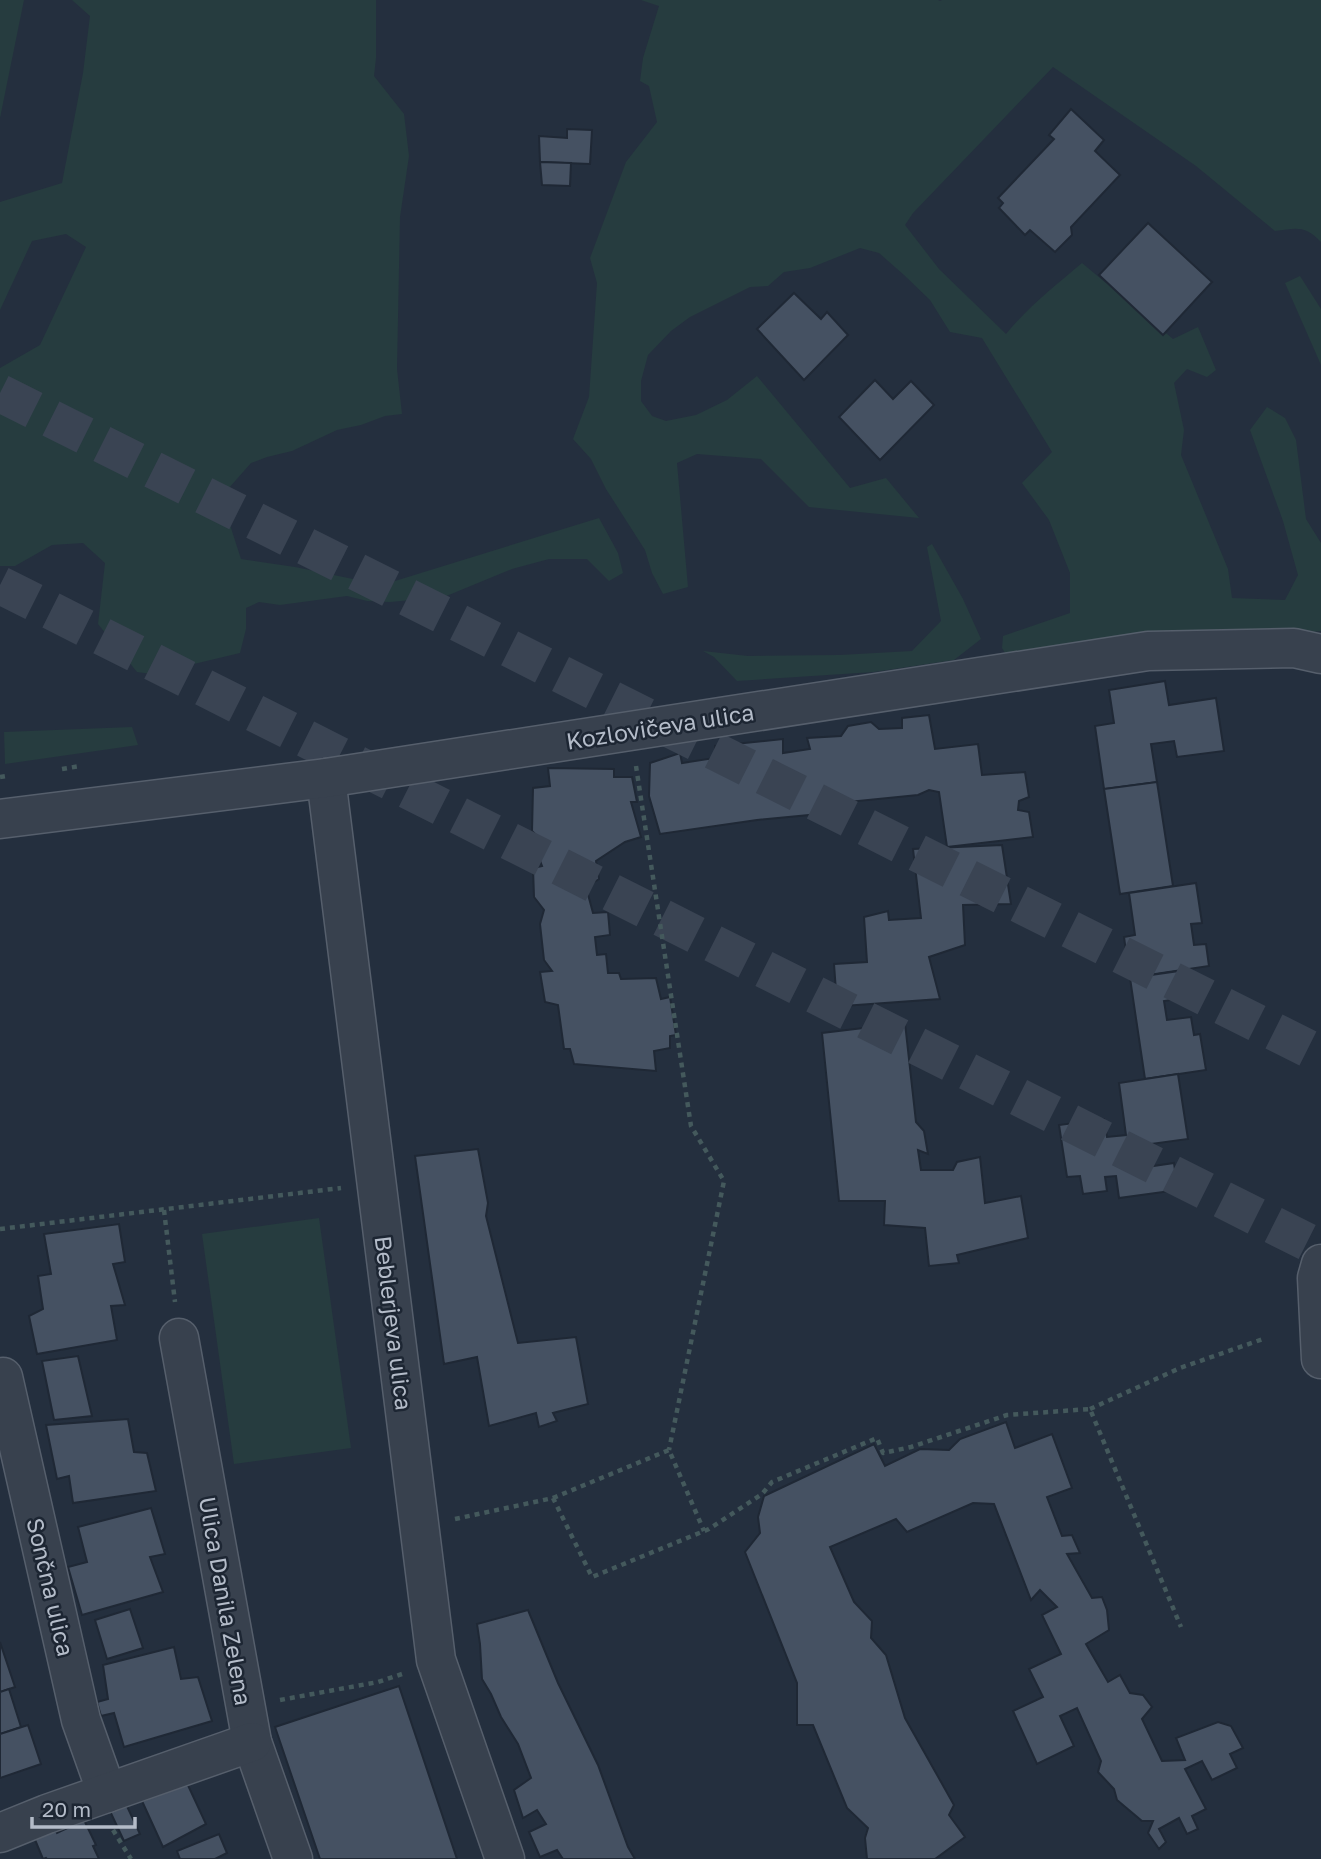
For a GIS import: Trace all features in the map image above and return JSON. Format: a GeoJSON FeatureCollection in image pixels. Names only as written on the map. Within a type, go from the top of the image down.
{"type":"FeatureCollection","features":[{"type":"Feature","properties":{"kind":"street","name":"Kozlovičeva ulica"},"geometry":{"type":"LineString","coordinates":[[0,819],[326,778],[1148,651],[1294,648],[1321,654]]}},
{"type":"Feature","properties":{"kind":"street","name":"Beblerjeva ulica"},"geometry":{"type":"LineString","coordinates":[[326,778],[436,1660],[505,1859]]}},
{"type":"Feature","properties":{"kind":"street"},"geometry":{"type":"LineString","coordinates":[[1321,1264],[1317,1278],[1321,1359]]}},
{"type":"Feature","properties":{"kind":"street","name":"Ulica Danila Zelena"},"geometry":{"type":"LineString","coordinates":[[178,1338],[252,1742],[293,1859]]}},
{"type":"Feature","properties":{"kind":"street","name":"Sončna ulica"},"geometry":{"type":"LineString","coordinates":[[3,1377],[81,1720],[107,1793]]}},
{"type":"Feature","properties":{"kind":"street"},"geometry":{"type":"LineString","coordinates":[[0,1833],[252,1742]]}},
{"type":"Feature","properties":{"kind":"path"},"geometry":{"type":"LineString","coordinates":[[630,731],[691,1126],[724,1181],[669,1450],[704,1531]]}},
{"type":"Feature","properties":{"kind":"path"},"geometry":{"type":"LineString","coordinates":[[62,769],[80,766]]}},
{"type":"Feature","properties":{"kind":"path"},"geometry":{"type":"LineString","coordinates":[[0,1229],[376,1184]]}},
{"type":"Feature","properties":{"kind":"path"},"geometry":{"type":"LineString","coordinates":[[164,1210],[178,1338]]}},
{"type":"Feature","properties":{"kind":"path"},"geometry":{"type":"LineString","coordinates":[[553,1498],[592,1577],[704,1531],[762,1494],[772,1482],[877,1438],[883,1453],[911,1447],[1007,1415],[1090,1409],[1180,1368],[1263,1339]]}},
{"type":"Feature","properties":{"kind":"path"},"geometry":{"type":"LineString","coordinates":[[1090,1409],[1181,1627]]}},
{"type":"Feature","properties":{"kind":"path"},"geometry":{"type":"LineString","coordinates":[[419,1526],[553,1498],[669,1450]]}},
{"type":"Feature","properties":{"kind":"path"},"geometry":{"type":"LineString","coordinates":[[272,1701],[378,1682]]}},
{"type":"Feature","properties":{"kind":"green space"},"geometry":{"type":"Polygon","coordinates":[[[0,0],[24,0],[0,118],[0,0]]]}},
{"type":"Feature","properties":{"kind":"green space"},"geometry":{"type":"Polygon","coordinates":[[[72,0],[376,0],[374,76],[404,114],[409,156],[400,217],[397,369],[402,414],[385,416],[337,430],[292,451],[251,463],[221,497],[241,559],[382,585],[599,518],[618,553],[623,573],[609,581],[587,559],[549,559],[512,569],[444,597],[390,602],[367,601],[347,596],[280,605],[259,602],[246,608],[246,629],[240,653],[152,674],[137,672],[98,624],[105,563],[83,543],[52,545],[15,566],[0,566],[0,368],[40,345],[86,247],[66,234],[32,241],[0,310],[0,202],[62,183],[83,73],[90,16],[72,0]]]}},
{"type":"Feature","properties":{"kind":"green space"},"geometry":{"type":"Polygon","coordinates":[[[641,0],[1321,0],[1321,242],[1305,230],[1275,231],[1196,166],[1053,67],[913,213],[905,225],[939,269],[1006,334],[1033,305],[1082,263],[1173,339],[1198,327],[1216,370],[1207,377],[1187,369],[1174,383],[1184,430],[1181,455],[1228,569],[1232,598],[1285,600],[1298,575],[1283,521],[1250,430],[1267,407],[1285,418],[1296,440],[1306,519],[1321,543],[1321,631],[1013,666],[1002,648],[1003,636],[1070,613],[1070,573],[1049,520],[1022,483],[1052,452],[982,338],[950,332],[930,300],[904,275],[879,253],[860,248],[810,268],[784,272],[768,286],[750,287],[690,317],[671,331],[648,355],[641,381],[641,401],[652,416],[666,421],[696,415],[727,400],[757,376],[850,488],[886,478],[919,518],[809,507],[761,459],[697,454],[677,463],[688,587],[663,594],[652,573],[645,550],[606,489],[591,459],[573,439],[589,397],[597,283],[590,258],[626,162],[657,122],[649,86],[640,81],[643,58],[659,6],[641,0]]]}},
{"type":"Feature","properties":{"kind":"green space"},"geometry":{"type":"Polygon","coordinates":[[[1300,276],[1321,309],[1321,365],[1285,283],[1300,276]]]}},
{"type":"Feature","properties":{"kind":"green space"},"geometry":{"type":"Polygon","coordinates":[[[932,544],[963,599],[981,639],[954,660],[874,672],[737,681],[714,657],[703,651],[748,656],[912,651],[941,621],[927,547],[932,544]]]}},
{"type":"Feature","properties":{"kind":"green space"},"geometry":{"type":"Polygon","coordinates":[[[132,727],[138,745],[5,764],[4,732],[132,727]]]}},
{"type":"Feature","properties":{"kind":"green space"},"geometry":{"type":"Polygon","coordinates":[[[319,1218],[351,1448],[234,1464],[202,1234],[319,1218]]]}},
{"type":"Feature","properties":{"kind":"building"},"geometry":{"type":"Polygon","coordinates":[[[1071,109],[1104,140],[1095,151],[1120,175],[1071,227],[1072,235],[1055,252],[1030,230],[1025,235],[999,208],[1003,203],[998,198],[1054,139],[1049,135],[1071,109]]]}},
{"type":"Feature","properties":{"kind":"building"},"geometry":{"type":"Polygon","coordinates":[[[567,129],[592,130],[590,164],[540,162],[539,136],[567,138],[567,129]]]}},
{"type":"Feature","properties":{"kind":"building"},"geometry":{"type":"Polygon","coordinates":[[[540,162],[571,163],[570,186],[542,185],[540,162]]]}},
{"type":"Feature","properties":{"kind":"building"},"geometry":{"type":"Polygon","coordinates":[[[1148,223],[1212,282],[1163,335],[1099,275],[1148,223]]]}},
{"type":"Feature","properties":{"kind":"building"},"geometry":{"type":"Polygon","coordinates":[[[794,293],[821,319],[827,312],[848,335],[804,380],[757,329],[794,293]]]}},
{"type":"Feature","properties":{"kind":"building"},"geometry":{"type":"Polygon","coordinates":[[[875,380],[893,399],[911,381],[934,405],[880,460],[839,417],[875,380]]]}},
{"type":"Feature","properties":{"kind":"building"},"geometry":{"type":"Polygon","coordinates":[[[1165,681],[1169,705],[1216,698],[1224,751],[1177,757],[1174,741],[1151,744],[1157,782],[1104,789],[1095,726],[1114,723],[1109,690],[1165,681]]]}},
{"type":"Feature","properties":{"kind":"building"},"geometry":{"type":"Polygon","coordinates":[[[929,715],[935,749],[978,744],[982,775],[1025,772],[1029,797],[1019,801],[1018,810],[1029,812],[1033,837],[947,847],[939,792],[929,790],[918,795],[827,804],[830,813],[660,834],[649,796],[650,763],[680,753],[682,763],[715,758],[715,746],[783,739],[783,753],[810,749],[807,738],[841,736],[848,726],[871,722],[879,729],[902,728],[902,718],[929,715]]]}},
{"type":"Feature","properties":{"kind":"building"},"geometry":{"type":"Polygon","coordinates":[[[548,768],[614,769],[614,777],[632,777],[637,802],[631,802],[641,837],[625,842],[596,861],[599,879],[586,887],[593,913],[608,912],[610,935],[595,937],[597,955],[606,954],[608,973],[619,973],[621,979],[656,978],[661,999],[670,997],[676,1035],[670,1036],[670,1048],[654,1051],[656,1071],[574,1064],[570,1049],[564,1049],[558,1005],[545,1002],[540,972],[552,971],[544,960],[540,924],[544,910],[534,897],[533,868],[542,866],[533,842],[542,841],[532,831],[533,788],[550,786],[548,768]]]}},
{"type":"Feature","properties":{"kind":"building"},"geometry":{"type":"Polygon","coordinates":[[[1157,782],[1173,886],[1120,894],[1104,789],[1157,782]]]}},
{"type":"Feature","properties":{"kind":"building"},"geometry":{"type":"Polygon","coordinates":[[[1002,845],[1011,904],[963,905],[965,945],[929,957],[940,999],[837,1005],[834,964],[867,962],[864,917],[888,911],[889,920],[921,918],[913,849],[1002,845]]]}},
{"type":"Feature","properties":{"kind":"building"},"geometry":{"type":"Polygon","coordinates":[[[1196,883],[1202,923],[1191,924],[1194,945],[1206,944],[1209,966],[1142,976],[1140,965],[1128,967],[1124,937],[1135,935],[1129,893],[1196,883]]]}},
{"type":"Feature","properties":{"kind":"building"},"geometry":{"type":"Polygon","coordinates":[[[1186,970],[1190,997],[1164,1001],[1167,1020],[1191,1017],[1194,1035],[1200,1034],[1206,1070],[1145,1079],[1130,978],[1186,970]]]}},
{"type":"Feature","properties":{"kind":"building"},"geometry":{"type":"Polygon","coordinates":[[[905,1023],[916,1122],[924,1131],[928,1154],[918,1150],[921,1170],[953,1170],[957,1162],[980,1157],[985,1203],[1021,1196],[1028,1238],[957,1255],[959,1263],[929,1266],[925,1228],[884,1225],[885,1201],[839,1201],[822,1033],[905,1023]]]}},
{"type":"Feature","properties":{"kind":"building"},"geometry":{"type":"Polygon","coordinates":[[[1178,1074],[1188,1139],[1143,1145],[1146,1167],[1174,1163],[1178,1190],[1119,1198],[1116,1176],[1105,1177],[1107,1191],[1083,1194],[1080,1176],[1067,1177],[1059,1125],[1104,1119],[1107,1137],[1126,1135],[1119,1083],[1178,1074]]]}},
{"type":"Feature","properties":{"kind":"building"},"geometry":{"type":"Polygon","coordinates":[[[478,1149],[488,1203],[486,1216],[518,1343],[576,1337],[588,1404],[553,1413],[557,1421],[539,1427],[536,1413],[489,1426],[477,1357],[444,1364],[415,1156],[478,1149]]]}},
{"type":"Feature","properties":{"kind":"building"},"geometry":{"type":"Polygon","coordinates":[[[119,1224],[125,1262],[113,1264],[125,1305],[111,1306],[117,1340],[37,1354],[29,1316],[43,1309],[38,1276],[51,1274],[44,1234],[119,1224]]]}},
{"type":"Feature","properties":{"kind":"building"},"geometry":{"type":"Polygon","coordinates":[[[78,1356],[92,1416],[54,1420],[42,1361],[78,1356]]]}},
{"type":"Feature","properties":{"kind":"building"},"geometry":{"type":"Polygon","coordinates":[[[128,1419],[134,1452],[147,1453],[156,1491],[73,1503],[69,1476],[57,1479],[46,1425],[128,1419]]]}},
{"type":"Feature","properties":{"kind":"building"},"geometry":{"type":"Polygon","coordinates":[[[1006,1422],[1015,1448],[1052,1434],[1072,1488],[1047,1497],[1062,1536],[1072,1535],[1080,1553],[1067,1554],[1092,1598],[1102,1597],[1107,1610],[1109,1630],[1086,1644],[1108,1682],[1120,1675],[1130,1693],[1143,1695],[1152,1707],[1142,1719],[1162,1761],[1185,1760],[1176,1738],[1218,1722],[1231,1726],[1243,1748],[1230,1754],[1237,1768],[1212,1780],[1202,1761],[1185,1769],[1206,1809],[1192,1816],[1198,1829],[1187,1834],[1179,1818],[1159,1829],[1166,1842],[1159,1849],[1148,1833],[1153,1821],[1142,1821],[1117,1800],[1114,1789],[1098,1772],[1101,1761],[1077,1708],[1060,1716],[1074,1746],[1037,1764],[1013,1711],[1043,1697],[1029,1669],[1061,1654],[1042,1615],[1057,1607],[1040,1590],[1031,1600],[994,1504],[973,1503],[907,1532],[896,1519],[830,1547],[854,1602],[872,1621],[871,1638],[886,1655],[905,1718],[954,1805],[949,1815],[965,1837],[935,1859],[867,1859],[865,1838],[868,1828],[847,1808],[813,1725],[797,1725],[797,1683],[745,1552],[760,1533],[758,1517],[764,1496],[874,1444],[885,1466],[920,1449],[949,1450],[960,1439],[1006,1422]]]}},
{"type":"Feature","properties":{"kind":"building"},"geometry":{"type":"Polygon","coordinates":[[[151,1508],[165,1554],[150,1557],[163,1592],[82,1615],[68,1567],[87,1562],[78,1527],[151,1508]]]}},
{"type":"Feature","properties":{"kind":"building"},"geometry":{"type":"Polygon","coordinates":[[[130,1609],[143,1648],[107,1659],[95,1620],[130,1609]]]}},
{"type":"Feature","properties":{"kind":"building"},"geometry":{"type":"Polygon","coordinates":[[[528,1610],[558,1683],[598,1765],[628,1847],[635,1859],[563,1859],[557,1850],[540,1857],[529,1832],[546,1824],[537,1810],[523,1818],[514,1790],[531,1778],[518,1744],[482,1679],[477,1624],[528,1610]]]}},
{"type":"Feature","properties":{"kind":"building"},"geometry":{"type":"Polygon","coordinates":[[[0,1642],[15,1687],[0,1692],[0,1642]]]}},
{"type":"Feature","properties":{"kind":"building"},"geometry":{"type":"Polygon","coordinates":[[[174,1647],[181,1679],[198,1677],[212,1721],[124,1747],[114,1713],[101,1716],[97,1702],[108,1699],[103,1665],[174,1647]]]}},
{"type":"Feature","properties":{"kind":"building"},"geometry":{"type":"Polygon","coordinates":[[[399,1686],[457,1859],[320,1859],[275,1727],[399,1686]]]}},
{"type":"Feature","properties":{"kind":"building"},"geometry":{"type":"Polygon","coordinates":[[[9,1689],[21,1727],[0,1734],[0,1692],[9,1689]]]}},
{"type":"Feature","properties":{"kind":"building"},"geometry":{"type":"Polygon","coordinates":[[[28,1725],[41,1764],[0,1778],[0,1734],[28,1725]]]}},
{"type":"Feature","properties":{"kind":"building"},"geometry":{"type":"Polygon","coordinates":[[[186,1781],[206,1824],[163,1847],[142,1801],[186,1781]]]}},
{"type":"Feature","properties":{"kind":"building"},"geometry":{"type":"Polygon","coordinates":[[[125,1802],[140,1834],[124,1841],[109,1809],[125,1802]]]}},
{"type":"Feature","properties":{"kind":"building"},"geometry":{"type":"Polygon","coordinates":[[[84,1820],[96,1845],[93,1846],[99,1859],[43,1859],[33,1835],[53,1826],[57,1833],[84,1820]]]}},
{"type":"Feature","properties":{"kind":"building"},"geometry":{"type":"Polygon","coordinates":[[[219,1834],[227,1853],[215,1859],[180,1859],[177,1851],[219,1834]]]}},
{"type":"Feature","properties":{"kind":"tunnel"},"geometry":{"type":"LineString","coordinates":[[0,393],[1321,1055]]}},
{"type":"Feature","properties":{"kind":"tunnel"},"geometry":{"type":"LineString","coordinates":[[0,585],[1321,1249]]}}]}
